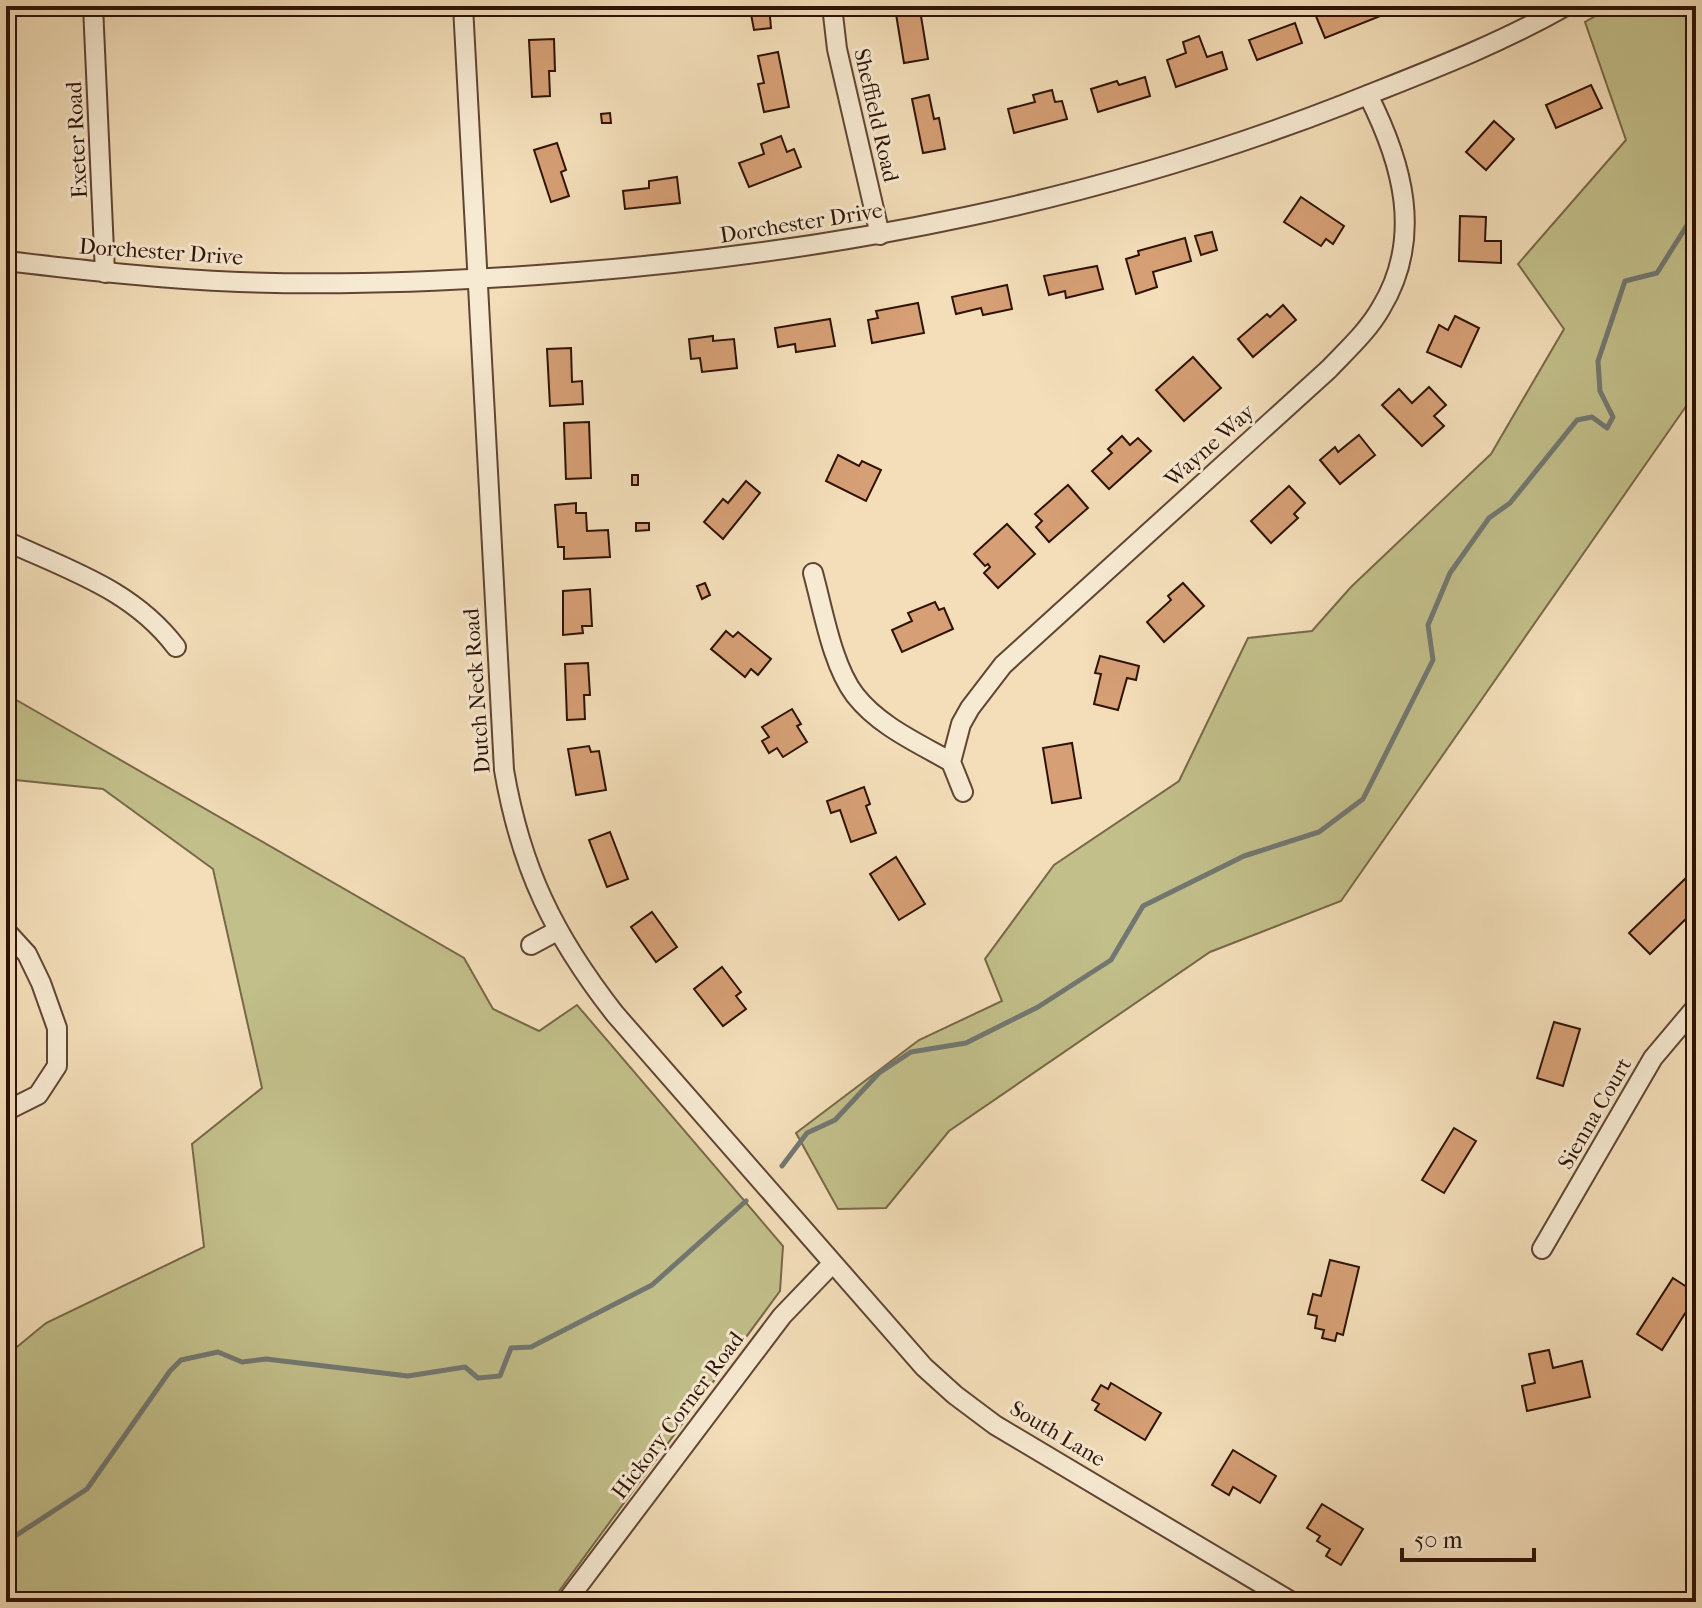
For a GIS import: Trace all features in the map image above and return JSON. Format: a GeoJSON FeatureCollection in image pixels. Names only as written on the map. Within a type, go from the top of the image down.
{"type":"FeatureCollection","features":[{"type":"Feature","properties":{"kind":"street","name":"Exeter Road"},"geometry":{"type":"LineString","coordinates":[[93,6],[105,273]]}},
{"type":"Feature","properties":{"kind":"street","name":"Dutch Neck Road"},"geometry":{"type":"LineString","coordinates":[[463,6],[504,770],[517,836],[557,931],[572,956],[615,1014],[832,1264]]}},
{"type":"Feature","properties":{"kind":"street","name":"Sheffield Road"},"geometry":{"type":"LineString","coordinates":[[832,6],[837,49],[880,235]]}},
{"type":"Feature","properties":{"kind":"street","name":"Dorchester Drive"},"geometry":{"type":"LineString","coordinates":[[6,261],[105,273],[239,282],[379,283],[693,263],[880,235],[1012,207],[1167,166],[1258,137],[1490,45],[1557,8]]}},
{"type":"Feature","properties":{"kind":"street","name":"Wayne Way"},"geometry":{"type":"LineString","coordinates":[[951,762],[961,724],[1003,665],[1329,369],[1382,307],[1397,274],[1404,227],[1404,202],[1388,135],[1368,95]]}},
{"type":"Feature","properties":{"kind":"street"},"geometry":{"type":"LineString","coordinates":[[6,541],[116,591],[149,616],[176,647]]}},
{"type":"Feature","properties":{"kind":"street"},"geometry":{"type":"LineString","coordinates":[[813,573],[835,651],[855,695],[885,723],[951,762],[963,792]]}},
{"type":"Feature","properties":{"kind":"street"},"geometry":{"type":"LineString","coordinates":[[6,931],[27,954],[57,1028],[57,1066],[38,1095],[6,1111]]}},
{"type":"Feature","properties":{"kind":"street"},"geometry":{"type":"LineString","coordinates":[[531,945],[557,931]]}},
{"type":"Feature","properties":{"kind":"street","name":"Sienna Court"},"geometry":{"type":"LineString","coordinates":[[1542,1249],[1653,1058],[1696,1007]]}},
{"type":"Feature","properties":{"kind":"street","name":"Hickory Corner Road"},"geometry":{"type":"LineString","coordinates":[[566,1602],[782,1316],[832,1264]]}},
{"type":"Feature","properties":{"kind":"street","name":"South Lane"},"geometry":{"type":"LineString","coordinates":[[832,1264],[924,1367],[995,1425],[1292,1602]]}},
{"type":"Feature","properties":{"kind":"shaded area"},"geometry":{"type":"Polygon","coordinates":[[[1613,6],[1696,6],[1696,392],[1341,901],[1210,952],[949,1131],[886,1208],[838,1209],[796,1133],[919,1040],[1002,1001],[985,959],[1054,865],[1179,781],[1248,638],[1312,631],[1351,587],[1491,454],[1564,329],[1518,264],[1626,140],[1585,22],[1613,6]]]}},
{"type":"Feature","properties":{"kind":"shaded area"},"geometry":{"type":"Polygon","coordinates":[[[6,694],[464,958],[493,1009],[539,1031],[577,1005],[783,1246],[780,1291],[551,1602],[6,1602],[6,1356],[46,1323],[204,1247],[192,1144],[262,1088],[213,869],[103,789],[6,779],[6,694]]]}},
{"type":"Feature","properties":{"kind":"building"},"geometry":{"type":"Polygon","coordinates":[[[536,6],[559,6],[560,12],[537,14],[536,6]]]}},
{"type":"Feature","properties":{"kind":"building"},"geometry":{"type":"Polygon","coordinates":[[[741,6],[769,6],[771,28],[754,30],[751,14],[742,15],[741,6]]]}},
{"type":"Feature","properties":{"kind":"building"},"geometry":{"type":"Polygon","coordinates":[[[1320,6],[1385,6],[1388,13],[1325,38],[1313,9],[1320,6]]]}},
{"type":"Feature","properties":{"kind":"building"},"geometry":{"type":"Polygon","coordinates":[[[920,10],[928,59],[904,63],[896,14],[920,10]]]}},
{"type":"Feature","properties":{"kind":"building"},"geometry":{"type":"Polygon","coordinates":[[[1295,23],[1302,43],[1257,60],[1249,40],[1295,23]]]}},
{"type":"Feature","properties":{"kind":"building"},"geometry":{"type":"Polygon","coordinates":[[[1199,36],[1207,57],[1222,52],[1227,69],[1176,87],[1167,60],[1186,53],[1183,42],[1199,36]]]}},
{"type":"Feature","properties":{"kind":"building"},"geometry":{"type":"Polygon","coordinates":[[[554,39],[555,71],[549,71],[550,96],[532,97],[529,40],[554,39]]]}},
{"type":"Feature","properties":{"kind":"building"},"geometry":{"type":"Polygon","coordinates":[[[778,52],[789,107],[764,112],[758,84],[764,83],[758,56],[778,52]]]}},
{"type":"Feature","properties":{"kind":"building"},"geometry":{"type":"Polygon","coordinates":[[[1145,77],[1150,96],[1098,112],[1091,89],[1145,77]]]}},
{"type":"Feature","properties":{"kind":"building"},"geometry":{"type":"Polygon","coordinates":[[[1591,85],[1602,108],[1556,128],[1546,105],[1591,85]]]}},
{"type":"Feature","properties":{"kind":"building"},"geometry":{"type":"Polygon","coordinates":[[[1052,90],[1055,102],[1062,101],[1067,119],[1014,133],[1008,109],[1035,102],[1033,95],[1052,90]]]}},
{"type":"Feature","properties":{"kind":"building"},"geometry":{"type":"Polygon","coordinates":[[[929,95],[934,119],[939,118],[945,149],[923,153],[912,99],[929,95]]]}},
{"type":"Feature","properties":{"kind":"building"},"geometry":{"type":"Polygon","coordinates":[[[610,113],[611,123],[602,123],[601,114],[610,113]]]}},
{"type":"Feature","properties":{"kind":"building"},"geometry":{"type":"Polygon","coordinates":[[[1494,121],[1514,139],[1486,170],[1466,152],[1494,121]]]}},
{"type":"Feature","properties":{"kind":"building"},"geometry":{"type":"Polygon","coordinates":[[[781,136],[787,152],[794,149],[801,167],[749,187],[739,163],[764,154],[761,144],[781,136]]]}},
{"type":"Feature","properties":{"kind":"building"},"geometry":{"type":"Polygon","coordinates":[[[557,143],[566,170],[561,172],[569,196],[551,202],[534,150],[557,143]]]}},
{"type":"Feature","properties":{"kind":"building"},"geometry":{"type":"Polygon","coordinates":[[[677,177],[680,203],[625,209],[623,191],[649,188],[649,181],[677,177]]]}},
{"type":"Feature","properties":{"kind":"building"},"geometry":{"type":"Polygon","coordinates":[[[1301,197],[1344,226],[1333,244],[1326,239],[1321,246],[1284,222],[1301,197]]]}},
{"type":"Feature","properties":{"kind":"building"},"geometry":{"type":"Polygon","coordinates":[[[1460,216],[1486,217],[1485,241],[1501,241],[1501,263],[1459,261],[1460,216]]]}},
{"type":"Feature","properties":{"kind":"building"},"geometry":{"type":"Polygon","coordinates":[[[1212,232],[1217,250],[1201,255],[1195,236],[1212,232]]]}},
{"type":"Feature","properties":{"kind":"building"},"geometry":{"type":"Polygon","coordinates":[[[1185,238],[1191,261],[1153,272],[1157,287],[1136,294],[1126,259],[1139,255],[1138,251],[1185,238]]]}},
{"type":"Feature","properties":{"kind":"building"},"geometry":{"type":"Polygon","coordinates":[[[1097,266],[1103,289],[1066,298],[1065,291],[1049,295],[1044,276],[1097,266]]]}},
{"type":"Feature","properties":{"kind":"building"},"geometry":{"type":"Polygon","coordinates":[[[1007,285],[1012,309],[983,315],[981,308],[956,314],[952,297],[1007,285]]]}},
{"type":"Feature","properties":{"kind":"building"},"geometry":{"type":"Polygon","coordinates":[[[918,303],[924,333],[872,343],[868,320],[878,318],[876,311],[918,303]]]}},
{"type":"Feature","properties":{"kind":"building"},"geometry":{"type":"Polygon","coordinates":[[[1283,305],[1296,320],[1253,357],[1238,339],[1267,314],[1270,317],[1283,305]]]}},
{"type":"Feature","properties":{"kind":"building"},"geometry":{"type":"Polygon","coordinates":[[[1455,316],[1479,328],[1461,367],[1427,352],[1439,325],[1448,330],[1455,316]]]}},
{"type":"Feature","properties":{"kind":"building"},"geometry":{"type":"Polygon","coordinates":[[[830,319],[835,346],[796,352],[795,344],[778,347],[775,328],[830,319]]]}},
{"type":"Feature","properties":{"kind":"building"},"geometry":{"type":"Polygon","coordinates":[[[713,336],[713,341],[734,339],[737,368],[702,372],[700,358],[691,359],[689,339],[713,336]]]}},
{"type":"Feature","properties":{"kind":"building"},"geometry":{"type":"Polygon","coordinates":[[[571,348],[572,382],[582,381],[583,404],[550,406],[547,349],[571,348]]]}},
{"type":"Feature","properties":{"kind":"building"},"geometry":{"type":"Polygon","coordinates":[[[1193,357],[1221,388],[1184,421],[1156,390],[1193,357]]]}},
{"type":"Feature","properties":{"kind":"building"},"geometry":{"type":"Polygon","coordinates":[[[1429,387],[1446,405],[1434,416],[1444,426],[1422,446],[1382,405],[1399,389],[1412,403],[1429,387]]]}},
{"type":"Feature","properties":{"kind":"building"},"geometry":{"type":"Polygon","coordinates":[[[589,422],[591,478],[566,479],[564,423],[589,422]]]}},
{"type":"Feature","properties":{"kind":"building"},"geometry":{"type":"Polygon","coordinates":[[[1359,435],[1375,455],[1340,484],[1320,460],[1335,447],[1338,452],[1359,435]]]}},
{"type":"Feature","properties":{"kind":"building"},"geometry":{"type":"Polygon","coordinates":[[[1122,436],[1130,445],[1138,438],[1151,451],[1109,489],[1092,471],[1112,453],[1108,449],[1122,436]]]}},
{"type":"Feature","properties":{"kind":"building"},"geometry":{"type":"Polygon","coordinates":[[[838,455],[859,466],[862,461],[881,470],[866,501],[826,481],[838,455]]]}},
{"type":"Feature","properties":{"kind":"building"},"geometry":{"type":"Polygon","coordinates":[[[632,475],[638,475],[638,485],[632,485],[632,475]]]}},
{"type":"Feature","properties":{"kind":"building"},"geometry":{"type":"Polygon","coordinates":[[[746,481],[760,493],[723,539],[704,522],[723,499],[728,503],[746,481]]]}},
{"type":"Feature","properties":{"kind":"building"},"geometry":{"type":"Polygon","coordinates":[[[1068,485],[1088,508],[1049,542],[1036,527],[1042,521],[1035,514],[1068,485]]]}},
{"type":"Feature","properties":{"kind":"building"},"geometry":{"type":"Polygon","coordinates":[[[1289,486],[1305,503],[1294,514],[1298,518],[1271,543],[1251,521],[1289,486]]]}},
{"type":"Feature","properties":{"kind":"building"},"geometry":{"type":"Polygon","coordinates":[[[576,503],[576,513],[586,513],[587,531],[608,530],[610,557],[564,559],[564,547],[558,547],[555,505],[576,503]]]}},
{"type":"Feature","properties":{"kind":"building"},"geometry":{"type":"Polygon","coordinates":[[[636,523],[649,523],[649,530],[636,531],[636,523]]]}},
{"type":"Feature","properties":{"kind":"building"},"geometry":{"type":"Polygon","coordinates":[[[1007,524],[1035,554],[998,588],[984,573],[990,567],[988,564],[985,566],[974,554],[1007,524]]]}},
{"type":"Feature","properties":{"kind":"building"},"geometry":{"type":"Polygon","coordinates":[[[705,583],[710,595],[702,599],[697,586],[705,583]]]}},
{"type":"Feature","properties":{"kind":"building"},"geometry":{"type":"Polygon","coordinates":[[[1183,583],[1204,606],[1164,642],[1147,622],[1171,600],[1168,596],[1183,583]]]}},
{"type":"Feature","properties":{"kind":"building"},"geometry":{"type":"Polygon","coordinates":[[[590,589],[592,626],[582,626],[583,633],[563,635],[563,591],[590,589]]]}},
{"type":"Feature","properties":{"kind":"building"},"geometry":{"type":"Polygon","coordinates":[[[935,602],[939,610],[944,608],[953,629],[902,652],[892,630],[912,621],[908,613],[935,602]]]}},
{"type":"Feature","properties":{"kind":"building"},"geometry":{"type":"Polygon","coordinates":[[[726,631],[733,637],[738,632],[771,659],[758,675],[751,669],[745,677],[711,649],[726,631]]]}},
{"type":"Feature","properties":{"kind":"building"},"geometry":{"type":"Polygon","coordinates":[[[1100,656],[1139,666],[1136,680],[1127,678],[1118,710],[1094,704],[1101,674],[1095,673],[1100,656]]]}},
{"type":"Feature","properties":{"kind":"building"},"geometry":{"type":"Polygon","coordinates":[[[588,663],[590,695],[584,695],[585,719],[567,720],[565,664],[588,663]]]}},
{"type":"Feature","properties":{"kind":"building"},"geometry":{"type":"Polygon","coordinates":[[[792,709],[801,724],[797,726],[807,742],[783,757],[777,748],[769,753],[762,741],[769,737],[762,727],[792,709]]]}},
{"type":"Feature","properties":{"kind":"building"},"geometry":{"type":"Polygon","coordinates":[[[1072,743],[1081,798],[1052,803],[1043,748],[1072,743]]]}},
{"type":"Feature","properties":{"kind":"building"},"geometry":{"type":"Polygon","coordinates":[[[589,746],[591,752],[599,751],[606,790],[576,795],[568,749],[589,746]]]}},
{"type":"Feature","properties":{"kind":"building"},"geometry":{"type":"Polygon","coordinates":[[[864,787],[870,804],[866,806],[876,833],[851,842],[840,810],[831,813],[827,801],[864,787]]]}},
{"type":"Feature","properties":{"kind":"building"},"geometry":{"type":"Polygon","coordinates":[[[610,832],[628,879],[607,887],[589,840],[610,832]]]}},
{"type":"Feature","properties":{"kind":"building"},"geometry":{"type":"Polygon","coordinates":[[[896,857],[925,904],[899,920],[870,874],[896,857]]]}},
{"type":"Feature","properties":{"kind":"building"},"geometry":{"type":"Polygon","coordinates":[[[1686,878],[1696,888],[1696,909],[1650,954],[1629,933],[1686,878]]]}},
{"type":"Feature","properties":{"kind":"building"},"geometry":{"type":"Polygon","coordinates":[[[652,912],[677,947],[656,962],[631,927],[652,912]]]}},
{"type":"Feature","properties":{"kind":"building"},"geometry":{"type":"Polygon","coordinates":[[[722,967],[741,992],[736,996],[746,1009],[723,1026],[694,989],[722,967]]]}},
{"type":"Feature","properties":{"kind":"building"},"geometry":{"type":"Polygon","coordinates":[[[1554,1022],[1580,1029],[1563,1086],[1537,1078],[1554,1022]]]}},
{"type":"Feature","properties":{"kind":"building"},"geometry":{"type":"Polygon","coordinates":[[[1454,1128],[1476,1141],[1444,1193],[1422,1180],[1454,1128]]]}},
{"type":"Feature","properties":{"kind":"building"},"geometry":{"type":"Polygon","coordinates":[[[1696,1185],[1696,1203],[1688,1198],[1696,1185]]]}},
{"type":"Feature","properties":{"kind":"building"},"geometry":{"type":"Polygon","coordinates":[[[1330,1260],[1359,1267],[1343,1335],[1337,1333],[1335,1341],[1322,1338],[1324,1330],[1315,1328],[1317,1316],[1308,1314],[1313,1294],[1321,1296],[1330,1260]]]}},
{"type":"Feature","properties":{"kind":"building"},"geometry":{"type":"Polygon","coordinates":[[[1673,1278],[1696,1296],[1662,1350],[1637,1334],[1673,1278]]]}},
{"type":"Feature","properties":{"kind":"building"},"geometry":{"type":"Polygon","coordinates":[[[1549,1350],[1553,1368],[1582,1361],[1590,1397],[1527,1411],[1522,1386],[1535,1383],[1529,1354],[1549,1350]]]}},
{"type":"Feature","properties":{"kind":"building"},"geometry":{"type":"Polygon","coordinates":[[[1111,1383],[1161,1413],[1145,1440],[1095,1410],[1099,1404],[1092,1400],[1101,1385],[1108,1389],[1111,1383]]]}},
{"type":"Feature","properties":{"kind":"building"},"geometry":{"type":"Polygon","coordinates":[[[1233,1450],[1276,1476],[1260,1503],[1233,1487],[1229,1495],[1212,1485],[1233,1450]]]}},
{"type":"Feature","properties":{"kind":"building"},"geometry":{"type":"Polygon","coordinates":[[[1322,1504],[1363,1529],[1341,1565],[1326,1556],[1330,1549],[1317,1541],[1320,1536],[1307,1528],[1322,1504]]]}},
{"type":"Feature","properties":{"kind":"waterway"},"geometry":{"type":"LineString","coordinates":[[782,1166],[807,1133],[835,1120],[879,1073],[911,1052],[966,1043],[1038,1007],[1111,960],[1143,906],[1244,856],[1319,832],[1363,799],[1433,660],[1428,625],[1450,573],[1489,518],[1510,503],[1577,420],[1592,417],[1607,428],[1613,417],[1600,391],[1598,361],[1625,281],[1657,273],[1696,211]]}},
{"type":"Feature","properties":{"kind":"waterway"},"geometry":{"type":"LineString","coordinates":[[6,1542],[87,1489],[170,1371],[181,1360],[218,1352],[242,1362],[266,1359],[408,1376],[465,1367],[478,1378],[500,1376],[511,1348],[531,1347],[652,1285],[746,1201]]}}]}
